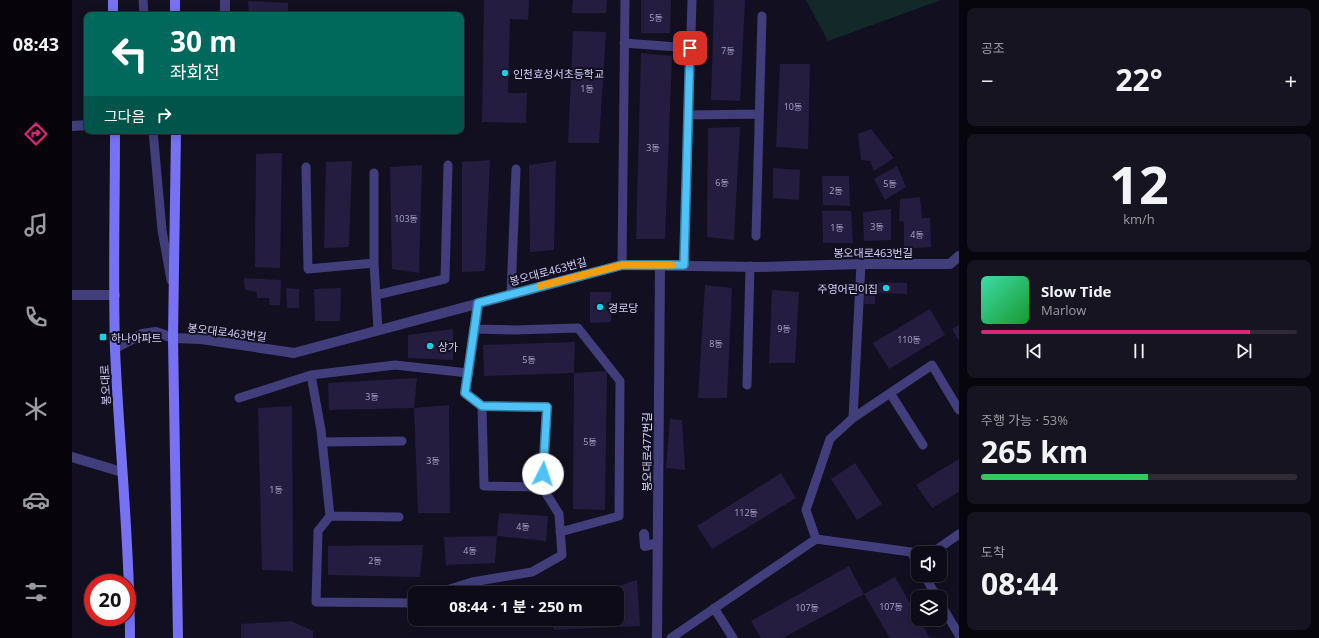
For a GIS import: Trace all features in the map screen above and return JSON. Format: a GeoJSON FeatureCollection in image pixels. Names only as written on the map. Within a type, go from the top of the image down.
{"type":"FeatureCollection","features":[{"type":"Feature","properties":{"kind":"main road"},"geometry":{"type":"LineString","coordinates":[[113,0],[113,12]]}},
{"type":"Feature","properties":{"kind":"main road"},"geometry":{"type":"LineString","coordinates":[[174,0],[175,12]]}},
{"type":"Feature","properties":{"kind":"main road","name":"봉오대로"},"geometry":{"type":"LineString","coordinates":[[115,134],[115,348],[122,472],[127,522],[130,638]]}},
{"type":"Feature","properties":{"kind":"main road"},"geometry":{"type":"LineString","coordinates":[[176,134],[173,338],[178,638]]}},
{"type":"Feature","properties":{"kind":"street"},"geometry":{"type":"LineString","coordinates":[[225,0],[225,12]]}},
{"type":"Feature","properties":{"kind":"street"},"geometry":{"type":"LineString","coordinates":[[72,126],[84,125]]}},
{"type":"Feature","properties":{"kind":"street","name":"봉오대로463번길"},"geometry":{"type":"LineString","coordinates":[[115,348],[142,334],[156,332],[173,338],[201,339],[294,354],[622,265],[750,266],[950,264],[959,256]]}},
{"type":"Feature","properties":{"kind":"street","name":"봉오대로477번길"},"geometry":{"type":"LineString","coordinates":[[658,638],[660,266]]}},
{"type":"Feature","properties":{"kind":"street"},"geometry":{"type":"LineString","coordinates":[[72,295],[115,295]]}},
{"type":"Feature","properties":{"kind":"street"},"geometry":{"type":"LineString","coordinates":[[72,457],[122,472]]}},
{"type":"Feature","properties":{"kind":"street"},"geometry":{"type":"LineString","coordinates":[[644,534],[645,546],[658,543]]}},
{"type":"Feature","properties":{"kind":"lane"},"geometry":{"type":"LineString","coordinates":[[142,0],[144,12]]}},
{"type":"Feature","properties":{"kind":"lane"},"geometry":{"type":"LineString","coordinates":[[622,265],[625,0]]}},
{"type":"Feature","properties":{"kind":"lane"},"geometry":{"type":"LineString","coordinates":[[684,265],[692,0]]}},
{"type":"Feature","properties":{"kind":"lane"},"geometry":{"type":"LineString","coordinates":[[756,236],[762,16]]}},
{"type":"Feature","properties":{"kind":"lane"},"geometry":{"type":"LineString","coordinates":[[624,43],[690,48]]}},
{"type":"Feature","properties":{"kind":"lane"},"geometry":{"type":"LineString","coordinates":[[688,115],[759,114]]}},
{"type":"Feature","properties":{"kind":"lane"},"geometry":{"type":"LineString","coordinates":[[153,134],[162,230],[173,293]]}},
{"type":"Feature","properties":{"kind":"lane"},"geometry":{"type":"LineString","coordinates":[[376,295],[445,279],[448,165]]}},
{"type":"Feature","properties":{"kind":"lane"},"geometry":{"type":"LineString","coordinates":[[306,167],[308,269],[374,263]]}},
{"type":"Feature","properties":{"kind":"lane"},"geometry":{"type":"LineString","coordinates":[[511,294],[516,169]]}},
{"type":"Feature","properties":{"kind":"lane"},"geometry":{"type":"LineString","coordinates":[[374,173],[374,263],[378,330]]}},
{"type":"Feature","properties":{"kind":"lane"},"geometry":{"type":"LineString","coordinates":[[853,418],[860,264]]}},
{"type":"Feature","properties":{"kind":"lane"},"geometry":{"type":"LineString","coordinates":[[747,385],[750,266]]}},
{"type":"Feature","properties":{"kind":"lane"},"geometry":{"type":"LineString","coordinates":[[459,586],[472,582],[532,572],[562,554],[559,514],[542,487],[547,407],[482,406],[465,393],[478,303]]}},
{"type":"Feature","properties":{"kind":"lane"},"geometry":{"type":"LineString","coordinates":[[475,330],[578,328],[620,381],[619,516],[560,532]]}},
{"type":"Feature","properties":{"kind":"lane"},"geometry":{"type":"LineString","coordinates":[[238,398],[310,375],[395,365],[468,373]]}},
{"type":"Feature","properties":{"kind":"lane"},"geometry":{"type":"LineString","coordinates":[[816,539],[806,510],[830,439],[853,418],[932,365],[959,410]]}},
{"type":"Feature","properties":{"kind":"lane"},"geometry":{"type":"LineString","coordinates":[[310,375],[322,442],[330,516],[318,531],[316,602],[408,603]]}},
{"type":"Feature","properties":{"kind":"lane"},"geometry":{"type":"LineString","coordinates":[[890,393],[923,445]]}},
{"type":"Feature","properties":{"kind":"lane"},"geometry":{"type":"LineString","coordinates":[[482,406],[484,486],[542,487]]}},
{"type":"Feature","properties":{"kind":"lane"},"geometry":{"type":"LineString","coordinates":[[322,442],[402,441]]}},
{"type":"Feature","properties":{"kind":"lane"},"geometry":{"type":"LineString","coordinates":[[330,516],[399,517]]}},
{"type":"Feature","properties":{"kind":"lane"},"geometry":{"type":"LineString","coordinates":[[942,546],[959,534]]}},
{"type":"Feature","properties":{"kind":"lane"},"geometry":{"type":"LineString","coordinates":[[671,638],[816,539],[910,552],[911,553]]}},
{"type":"Feature","properties":{"kind":"lane"},"geometry":{"type":"LineString","coordinates":[[714,608],[733,638]]}},
{"type":"Feature","properties":{"kind":"lane"},"geometry":{"type":"LineString","coordinates":[[947,614],[959,635]]}},
{"type":"Feature","properties":{"kind":"green space"},"geometry":{"type":"Polygon","coordinates":[[[806,0],[941,0],[828,41],[806,0]]]}},
{"type":"Feature","properties":{"kind":"building"},"geometry":{"type":"Polygon","coordinates":[[[484,0],[529,0],[528,20],[510,19],[508,93],[527,93],[526,123],[482,122],[484,0]]]}},
{"type":"Feature","properties":{"kind":"building"},"geometry":{"type":"Polygon","coordinates":[[[573,0],[607,0],[606,13],[572,13],[573,0]]]}},
{"type":"Feature","properties":{"kind":"building"},"geometry":{"type":"Polygon","coordinates":[[[641,0],[671,0],[670,33],[641,33],[641,0]]]}},
{"type":"Feature","properties":{"kind":"building"},"geometry":{"type":"Polygon","coordinates":[[[714,0],[745,0],[740,101],[711,100],[714,0]]]}},
{"type":"Feature","properties":{"kind":"building"},"geometry":{"type":"Polygon","coordinates":[[[248,1],[288,3],[288,12],[249,12],[248,1]]]}},
{"type":"Feature","properties":{"kind":"building"},"geometry":{"type":"Polygon","coordinates":[[[573,31],[606,32],[599,143],[568,143],[573,31]]]}},
{"type":"Feature","properties":{"kind":"building"},"geometry":{"type":"Polygon","coordinates":[[[641,53],[672,56],[665,239],[636,239],[641,53]]]}},
{"type":"Feature","properties":{"kind":"building"},"geometry":{"type":"Polygon","coordinates":[[[780,64],[810,64],[808,149],[776,147],[780,64]]]}},
{"type":"Feature","properties":{"kind":"building"},"geometry":{"type":"Polygon","coordinates":[[[740,127],[734,240],[707,237],[708,128],[740,127]]]}},
{"type":"Feature","properties":{"kind":"building"},"geometry":{"type":"Polygon","coordinates":[[[871,129],[894,158],[874,171],[870,161],[861,160],[858,134],[871,129]]]}},
{"type":"Feature","properties":{"kind":"building"},"geometry":{"type":"Polygon","coordinates":[[[282,153],[280,268],[255,267],[256,154],[282,153]]]}},
{"type":"Feature","properties":{"kind":"building"},"geometry":{"type":"Polygon","coordinates":[[[490,160],[485,271],[462,272],[462,162],[490,160]]]}},
{"type":"Feature","properties":{"kind":"building"},"geometry":{"type":"Polygon","coordinates":[[[352,161],[349,247],[324,248],[326,162],[352,161]]]}},
{"type":"Feature","properties":{"kind":"building"},"geometry":{"type":"Polygon","coordinates":[[[556,161],[554,250],[530,252],[529,165],[556,161]]]}},
{"type":"Feature","properties":{"kind":"building"},"geometry":{"type":"Polygon","coordinates":[[[422,165],[419,273],[392,269],[390,167],[422,165]]]}},
{"type":"Feature","properties":{"kind":"building"},"geometry":{"type":"Polygon","coordinates":[[[897,166],[906,187],[885,200],[874,179],[897,166]]]}},
{"type":"Feature","properties":{"kind":"building"},"geometry":{"type":"Polygon","coordinates":[[[773,168],[800,170],[799,200],[773,198],[773,168]]]}},
{"type":"Feature","properties":{"kind":"building"},"geometry":{"type":"Polygon","coordinates":[[[822,176],[849,176],[850,206],[823,205],[822,176]]]}},
{"type":"Feature","properties":{"kind":"building"},"geometry":{"type":"Polygon","coordinates":[[[920,197],[922,218],[930,218],[931,247],[904,249],[904,222],[899,221],[900,199],[920,197]]]}},
{"type":"Feature","properties":{"kind":"building"},"geometry":{"type":"Polygon","coordinates":[[[891,209],[891,240],[864,241],[863,212],[891,209]]]}},
{"type":"Feature","properties":{"kind":"building"},"geometry":{"type":"Polygon","coordinates":[[[822,211],[851,211],[853,243],[823,243],[822,211]]]}},
{"type":"Feature","properties":{"kind":"building"},"geometry":{"type":"Polygon","coordinates":[[[244,278],[281,280],[280,305],[270,305],[269,298],[257,298],[257,292],[245,290],[244,278]]]}},
{"type":"Feature","properties":{"kind":"building","name":"주영어린이집"},"geometry":{"type":"Polygon","coordinates":[[[865,282],[907,283],[907,294],[875,293],[875,304],[864,304],[865,282]]]}},
{"type":"Feature","properties":{"kind":"building"},"geometry":{"type":"Polygon","coordinates":[[[705,285],[732,288],[727,398],[698,398],[705,285]]]}},
{"type":"Feature","properties":{"kind":"building"},"geometry":{"type":"Polygon","coordinates":[[[286,288],[299,289],[299,308],[287,308],[286,288]]]}},
{"type":"Feature","properties":{"kind":"building"},"geometry":{"type":"Polygon","coordinates":[[[341,288],[340,321],[315,321],[314,289],[341,288]]]}},
{"type":"Feature","properties":{"kind":"building"},"geometry":{"type":"Polygon","coordinates":[[[772,290],[799,292],[795,363],[769,363],[772,290]]]}},
{"type":"Feature","properties":{"kind":"building","name":"경로당"},"geometry":{"type":"Polygon","coordinates":[[[590,292],[611,292],[611,322],[590,323],[590,292]]]}},
{"type":"Feature","properties":{"kind":"building"},"geometry":{"type":"Polygon","coordinates":[[[930,309],[945,335],[889,369],[873,343],[930,309]]]}},
{"type":"Feature","properties":{"kind":"building"},"geometry":{"type":"Polygon","coordinates":[[[959,325],[959,341],[952,329],[959,325]]]}},
{"type":"Feature","properties":{"kind":"building","name":"상가"},"geometry":{"type":"Polygon","coordinates":[[[453,329],[453,360],[408,358],[408,335],[453,329]]]}},
{"type":"Feature","properties":{"kind":"building"},"geometry":{"type":"Polygon","coordinates":[[[575,342],[574,373],[484,376],[483,345],[575,342]]]}},
{"type":"Feature","properties":{"kind":"building"},"geometry":{"type":"Polygon","coordinates":[[[607,371],[605,510],[573,509],[574,373],[607,371]]]}},
{"type":"Feature","properties":{"kind":"building"},"geometry":{"type":"Polygon","coordinates":[[[417,378],[414,408],[329,410],[328,383],[417,378]]]}},
{"type":"Feature","properties":{"kind":"building"},"geometry":{"type":"Polygon","coordinates":[[[449,405],[450,513],[418,513],[414,408],[449,405]]]}},
{"type":"Feature","properties":{"kind":"building"},"geometry":{"type":"Polygon","coordinates":[[[292,406],[293,571],[262,570],[258,408],[292,406]]]}},
{"type":"Feature","properties":{"kind":"building"},"geometry":{"type":"Polygon","coordinates":[[[670,419],[682,420],[685,470],[666,468],[670,419]]]}},
{"type":"Feature","properties":{"kind":"building"},"geometry":{"type":"Polygon","coordinates":[[[959,459],[959,492],[932,508],[916,485],[959,459]]]}},
{"type":"Feature","properties":{"kind":"building"},"geometry":{"type":"Polygon","coordinates":[[[855,463],[882,504],[857,520],[831,479],[855,463]]]}},
{"type":"Feature","properties":{"kind":"building"},"geometry":{"type":"Polygon","coordinates":[[[781,473],[796,498],[712,549],[697,526],[781,473]]]}},
{"type":"Feature","properties":{"kind":"building"},"geometry":{"type":"Polygon","coordinates":[[[499,513],[548,516],[546,541],[497,536],[499,513]]]}},
{"type":"Feature","properties":{"kind":"building"},"geometry":{"type":"Polygon","coordinates":[[[497,536],[495,563],[446,565],[444,537],[497,536]]]}},
{"type":"Feature","properties":{"kind":"building"},"geometry":{"type":"Polygon","coordinates":[[[423,545],[420,577],[328,575],[328,546],[423,545]]]}},
{"type":"Feature","properties":{"kind":"building"},"geometry":{"type":"Polygon","coordinates":[[[849,566],[864,594],[783,638],[761,638],[751,621],[849,566]]]}},
{"type":"Feature","properties":{"kind":"building"},"geometry":{"type":"Polygon","coordinates":[[[895,577],[911,605],[911,626],[923,626],[930,638],[890,638],[864,594],[895,577]]]}},
{"type":"Feature","properties":{"kind":"building"},"geometry":{"type":"Polygon","coordinates":[[[637,580],[640,626],[554,630],[553,626],[624,626],[624,586],[619,586],[637,580]]]}},
{"type":"Feature","properties":{"kind":"building"},"geometry":{"type":"Polygon","coordinates":[[[291,621],[313,631],[313,638],[241,638],[241,624],[291,621]]]}},
{"type":"Feature","properties":{"kind":"slow traffic"},"geometry":{"type":"LineString","coordinates":[[540,286],[622,265],[672,265]]}},
{"type":"Feature","properties":{"kind":"place","name":"인천효성서초등학교"},"geometry":{"type":"Point","coordinates":[505,73]}},
{"type":"Feature","properties":{"kind":"place","name":"주영어린이집"},"geometry":{"type":"Point","coordinates":[886,288]}},
{"type":"Feature","properties":{"kind":"place","name":"경로당"},"geometry":{"type":"Point","coordinates":[600,307]}},
{"type":"Feature","properties":{"kind":"place","name":"하나아파트"},"geometry":{"type":"Point","coordinates":[103,337]}},
{"type":"Feature","properties":{"kind":"place","name":"상가"},"geometry":{"type":"Point","coordinates":[430,346]}},
{"type":"Feature","properties":{"kind":"route"},"geometry":{"type":"LineString","coordinates":[[543,474],[547,407],[482,406],[465,393],[478,303],[602,269],[622,265],[684,265],[690,48]]}}]}
